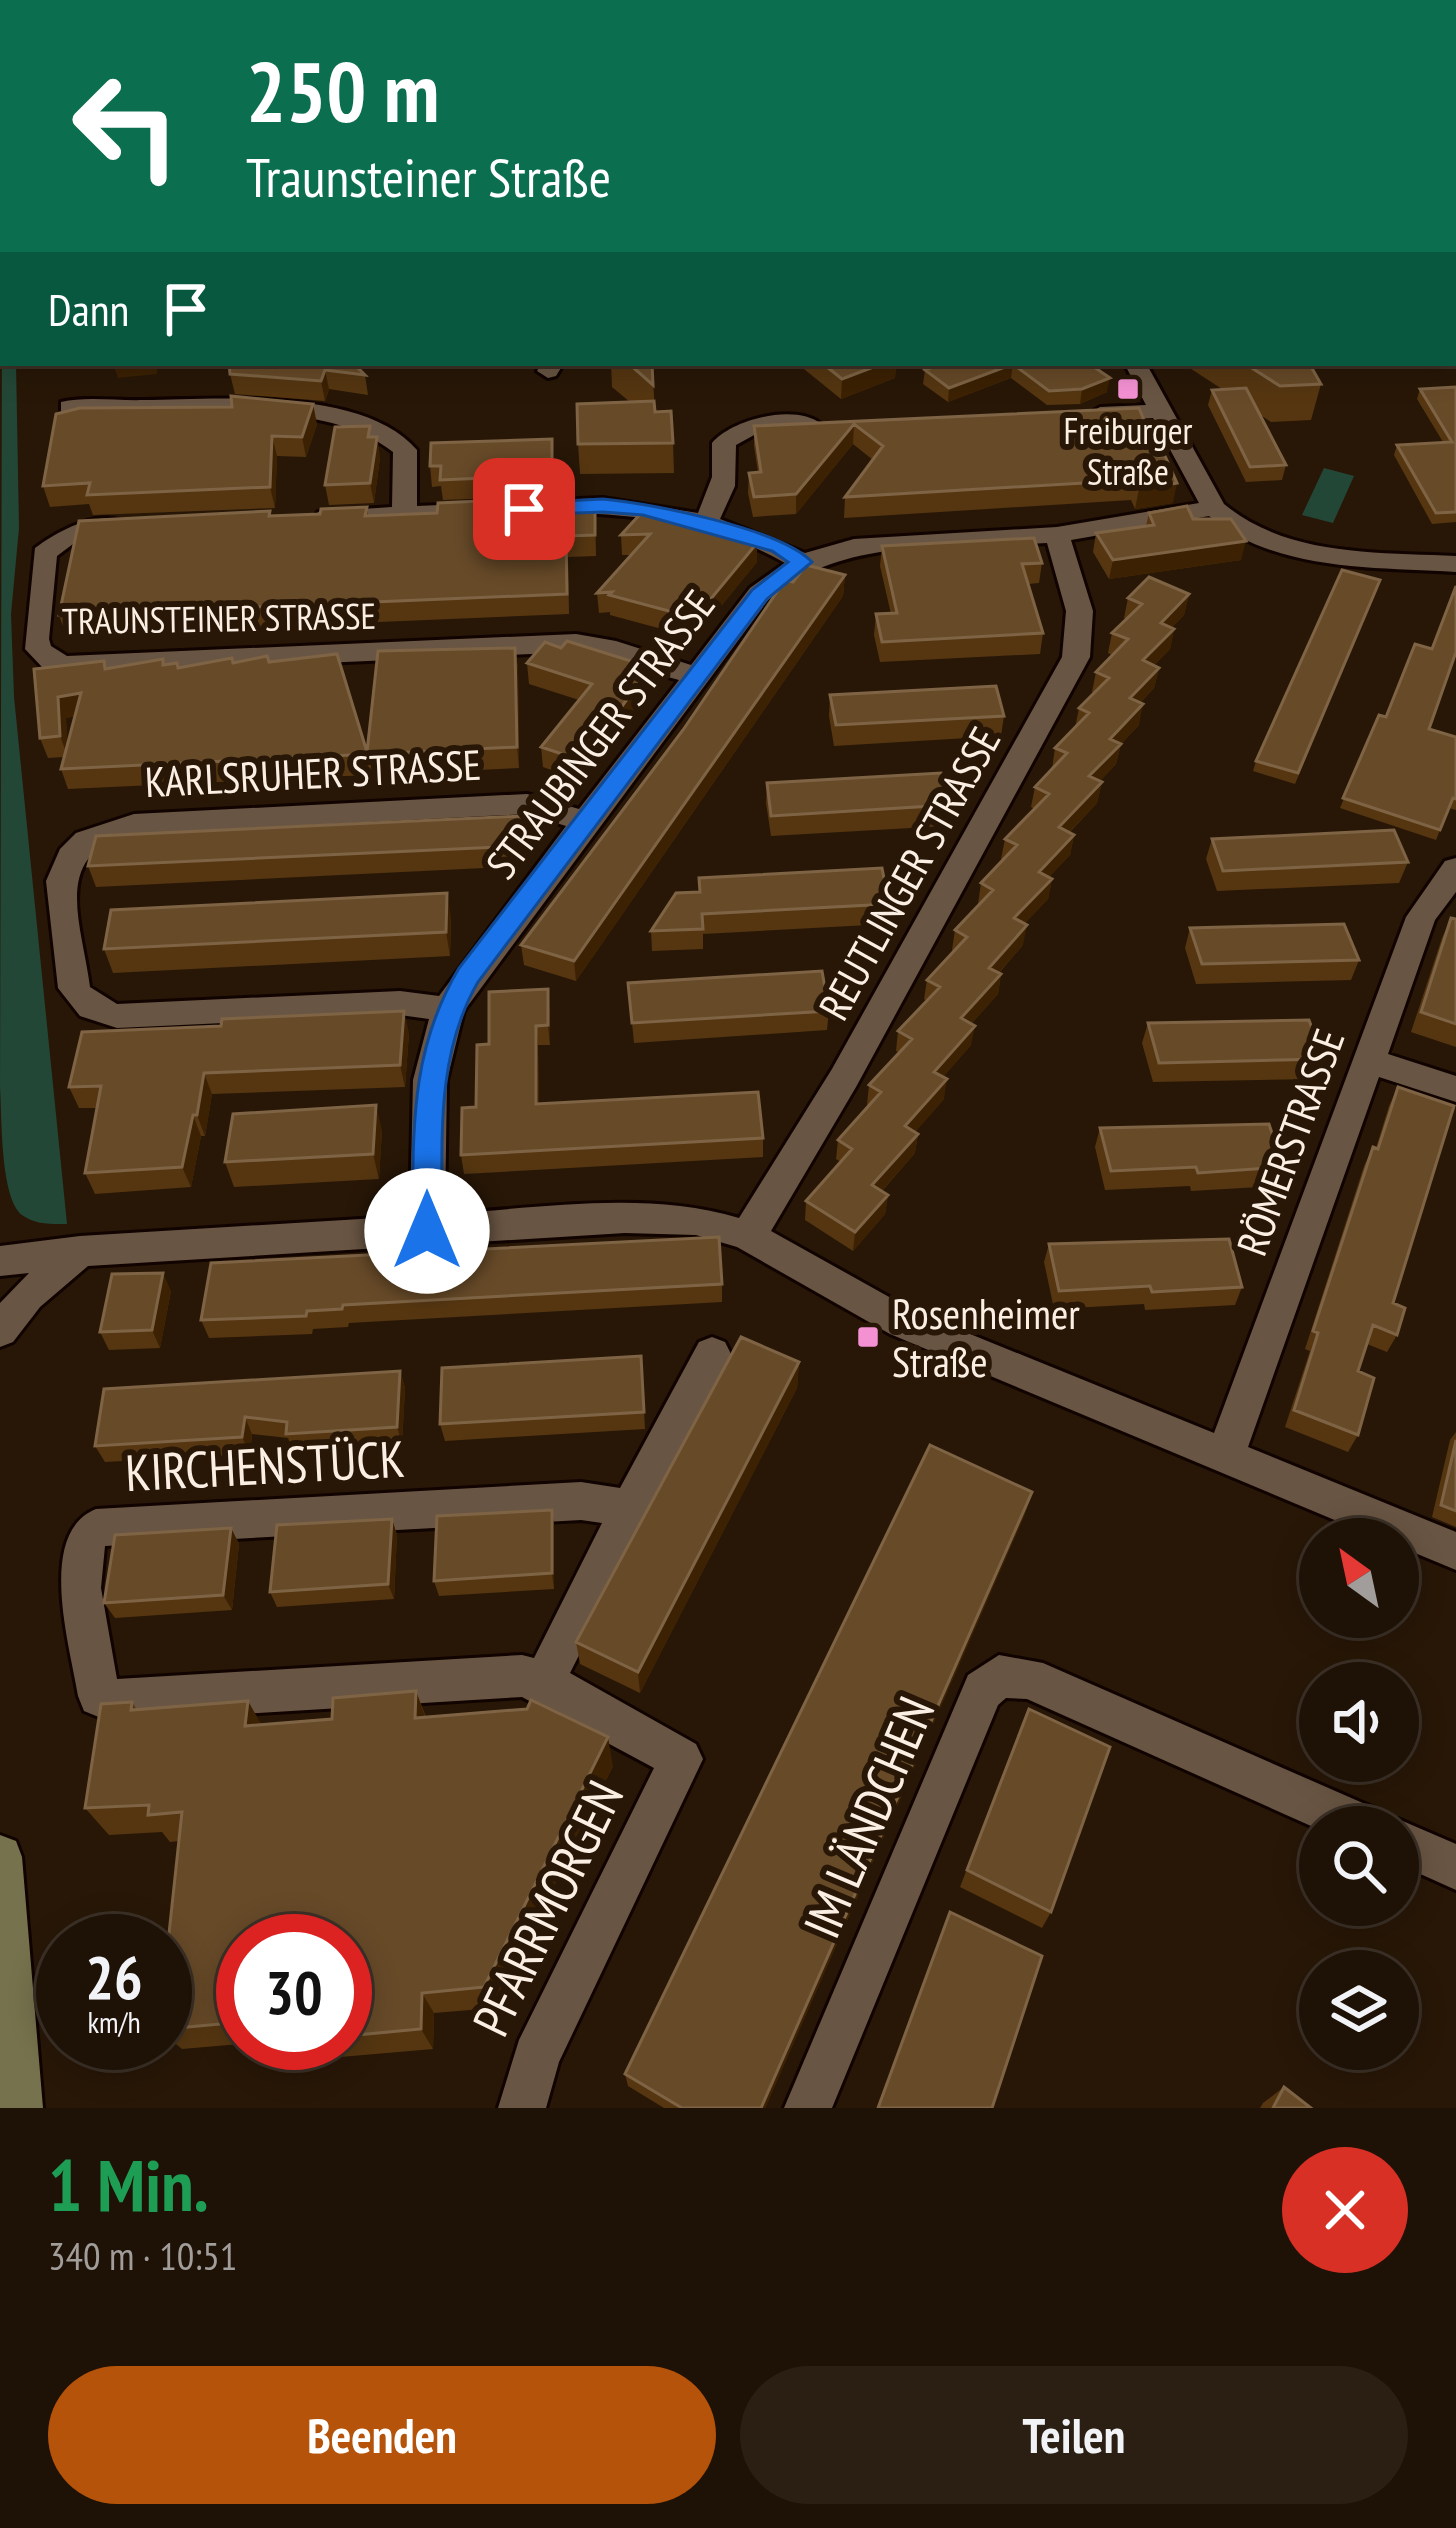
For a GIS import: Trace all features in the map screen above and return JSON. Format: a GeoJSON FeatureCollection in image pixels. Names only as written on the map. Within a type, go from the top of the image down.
{"type":"FeatureCollection","features":[{"type":"Feature","properties":{"kind":"main road"},"geometry":{"type":"LineString","coordinates":[[0,1857],[20,2108]]}},
{"type":"Feature","properties":{"kind":"street"},"geometry":{"type":"LineString","coordinates":[[1137,366],[1214,508],[1254,534],[1313,551],[1456,565]]}},
{"type":"Feature","properties":{"kind":"street"},"geometry":{"type":"LineString","coordinates":[[69,407],[257,408],[359,421],[392,435],[405,450],[404,514]]}},
{"type":"Feature","properties":{"kind":"street"},"geometry":{"type":"LineString","coordinates":[[1065,415],[1161,411]]}},
{"type":"Feature","properties":{"kind":"street"},"geometry":{"type":"LineString","coordinates":[[704,525],[724,493],[728,477],[724,443],[730,436],[757,426],[829,424]]}},
{"type":"Feature","properties":{"kind":"street"},"geometry":{"type":"LineString","coordinates":[[291,519],[603,506],[644,509],[779,547],[802,562]]}},
{"type":"Feature","properties":{"kind":"street","name":"STRAUBINGER STRASSE"},"geometry":{"type":"LineString","coordinates":[[427,1231],[430,1080],[448,1010],[469,975],[759,595],[802,562],[854,547],[1057,536],[1214,508]]}},
{"type":"Feature","properties":{"kind":"street","name":"TRAUNSTEINER STRASSE"},"geometry":{"type":"LineString","coordinates":[[156,525],[88,528],[50,544],[44,553],[37,639],[43,656],[66,665],[576,644],[606,647],[697,676]]}},
{"type":"Feature","properties":{"kind":"street","name":"REUTLINGER STRASSE"},"geometry":{"type":"LineString","coordinates":[[747,1235],[770,1206],[844,1078],[1076,657],[1083,634],[1082,612],[1057,536]]}},
{"type":"Feature","properties":{"kind":"street","name":"KARLSRUHER STRASSE"},"geometry":{"type":"LineString","coordinates":[[448,1010],[400,1003],[117,1016],[98,1012],[82,1002],[74,988],[61,881],[64,864],[72,850],[89,838],[134,824],[527,804],[585,821]]}},
{"type":"Feature","properties":{"kind":"street","name":"RÖMERSTRASSE"},"geometry":{"type":"LineString","coordinates":[[1226,1454],[1421,917],[1456,869]]}},
{"type":"Feature","properties":{"kind":"street"},"geometry":{"type":"LineString","coordinates":[[1366,1060],[1456,1089]]}},
{"type":"Feature","properties":{"kind":"street"},"geometry":{"type":"LineString","coordinates":[[0,1261],[80,1251],[662,1217],[718,1224],[747,1235],[904,1324],[1456,1551]]}},
{"type":"Feature","properties":{"kind":"street"},"geometry":{"type":"LineString","coordinates":[[0,1331],[27,1296],[80,1251]]}},
{"type":"Feature","properties":{"kind":"street"},"geometry":{"type":"LineString","coordinates":[[544,1682],[712,1354]]}},
{"type":"Feature","properties":{"kind":"street","name":"KIRCHENSTÜCK"},"geometry":{"type":"LineString","coordinates":[[630,1508],[599,1501],[96,1528],[86,1537],[81,1588],[94,1687],[99,1696],[112,1701],[507,1676],[544,1682],[681,1760]]}},
{"type":"Feature","properties":{"kind":"street","name":"IM LÄNDCHEN"},"geometry":{"type":"LineString","coordinates":[[808,2108],[983,1690],[999,1676],[1028,1678],[1318,1806]]}},
{"type":"Feature","properties":{"kind":"street","name":"PFARRMORGEN"},"geometry":{"type":"LineString","coordinates":[[522,2108],[536,2057],[681,1760]]}},
{"type":"Feature","properties":{"kind":"street"},"geometry":{"type":"LineString","coordinates":[[1419,1850],[1456,1867]]}},
{"type":"Feature","properties":{"kind":"green space"},"geometry":{"type":"Polygon","coordinates":[[[2,366],[16,366],[19,528],[11,614],[14,697],[67,1224],[33,1221],[15,1206],[6,1175],[0,1087],[2,366]]]}},
{"type":"Feature","properties":{"kind":"green space"},"geometry":{"type":"Polygon","coordinates":[[[1324,468],[1354,476],[1333,523],[1302,515],[1324,468]]]}},
{"type":"Feature","properties":{"kind":"building"},"geometry":{"type":"Polygon","coordinates":[[[229,366],[356,366],[365,375],[325,370],[321,381],[230,374],[229,366]]]}},
{"type":"Feature","properties":{"kind":"building"},"geometry":{"type":"Polygon","coordinates":[[[631,366],[652,366],[653,385],[631,366]]]}},
{"type":"Feature","properties":{"kind":"building"},"geometry":{"type":"Polygon","coordinates":[[[826,366],[876,366],[842,379],[826,366]]]}},
{"type":"Feature","properties":{"kind":"building"},"geometry":{"type":"Polygon","coordinates":[[[935,366],[1008,366],[949,388],[925,370],[935,366]]]}},
{"type":"Feature","properties":{"kind":"building"},"geometry":{"type":"Polygon","coordinates":[[[1016,366],[1092,366],[1110,378],[1082,389],[1049,391],[1016,366]]]}},
{"type":"Feature","properties":{"kind":"building"},"geometry":{"type":"Polygon","coordinates":[[[1249,366],[1311,366],[1321,384],[1280,386],[1249,366]]]}},
{"type":"Feature","properties":{"kind":"building"},"geometry":{"type":"Polygon","coordinates":[[[1456,387],[1456,512],[1436,513],[1397,445],[1452,442],[1420,389],[1456,387]]]}},
{"type":"Feature","properties":{"kind":"building"},"geometry":{"type":"Polygon","coordinates":[[[1246,388],[1286,465],[1250,467],[1212,390],[1246,388]]]}},
{"type":"Feature","properties":{"kind":"building"},"geometry":{"type":"Polygon","coordinates":[[[231,396],[313,404],[302,437],[272,436],[270,487],[87,495],[90,483],[43,486],[56,414],[80,408],[232,407],[231,396]]]}},
{"type":"Feature","properties":{"kind":"building"},"geometry":{"type":"Polygon","coordinates":[[[654,401],[655,412],[671,411],[673,443],[578,444],[577,404],[654,401]]]}},
{"type":"Feature","properties":{"kind":"building"},"geometry":{"type":"Polygon","coordinates":[[[1139,408],[1159,456],[1165,456],[1177,483],[1139,489],[1135,480],[845,497],[883,446],[854,424],[796,494],[754,497],[749,473],[761,472],[754,426],[1139,408]]]}},
{"type":"Feature","properties":{"kind":"building"},"geometry":{"type":"Polygon","coordinates":[[[370,426],[368,437],[377,437],[370,483],[325,485],[335,427],[370,426]]]}},
{"type":"Feature","properties":{"kind":"building"},"geometry":{"type":"Polygon","coordinates":[[[552,439],[552,475],[440,480],[441,466],[430,466],[431,443],[552,439]]]}},
{"type":"Feature","properties":{"kind":"building"},"geometry":{"type":"Polygon","coordinates":[[[552,498],[552,505],[564,505],[564,510],[595,509],[595,535],[566,536],[567,594],[59,615],[79,521],[270,511],[269,516],[320,514],[321,509],[367,507],[365,516],[437,513],[438,503],[552,498]]]}},
{"type":"Feature","properties":{"kind":"building"},"geometry":{"type":"Polygon","coordinates":[[[1187,506],[1193,519],[1231,519],[1246,541],[1113,560],[1096,533],[1154,525],[1149,513],[1187,506]]]}},
{"type":"Feature","properties":{"kind":"building"},"geometry":{"type":"Polygon","coordinates":[[[644,510],[757,543],[695,618],[609,595],[612,592],[597,593],[650,534],[621,535],[644,510]]]}},
{"type":"Feature","properties":{"kind":"building"},"geometry":{"type":"Polygon","coordinates":[[[1034,538],[1042,563],[1022,564],[1043,633],[882,642],[876,614],[897,613],[882,546],[1034,538]]]}},
{"type":"Feature","properties":{"kind":"building"},"geometry":{"type":"Polygon","coordinates":[[[806,565],[845,575],[574,961],[521,945],[683,730],[785,580],[793,582],[806,565]]]}},
{"type":"Feature","properties":{"kind":"building"},"geometry":{"type":"Polygon","coordinates":[[[1342,570],[1380,580],[1298,773],[1256,761],[1342,570]]]}},
{"type":"Feature","properties":{"kind":"building"},"geometry":{"type":"Polygon","coordinates":[[[1149,577],[1189,594],[1161,623],[1174,629],[1143,660],[1159,668],[1130,698],[1143,704],[1110,739],[1121,744],[1089,776],[1102,782],[1059,827],[1074,835],[1039,872],[1052,879],[1014,918],[1027,925],[989,968],[1001,974],[961,1018],[975,1026],[934,1072],[947,1079],[905,1126],[918,1134],[872,1185],[888,1195],[855,1232],[806,1201],[852,1149],[838,1140],[881,1092],[869,1085],[912,1039],[898,1031],[940,987],[927,980],[967,937],[955,930],[993,890],[981,883],[1017,845],[1005,839],[1049,794],[1035,787],[1067,753],[1055,748],[1089,713],[1079,708],[1109,678],[1096,672],[1128,639],[1112,633],[1142,604],[1128,598],[1149,577]]]}},
{"type":"Feature","properties":{"kind":"building"},"geometry":{"type":"Polygon","coordinates":[[[1456,586],[1456,652],[1429,729],[1456,737],[1456,799],[1440,830],[1343,798],[1379,715],[1386,717],[1415,644],[1432,649],[1456,586]]]}},
{"type":"Feature","properties":{"kind":"building"},"geometry":{"type":"Polygon","coordinates":[[[567,641],[650,667],[583,761],[541,747],[592,684],[527,663],[545,642],[561,648],[567,641]]]}},
{"type":"Feature","properties":{"kind":"building"},"geometry":{"type":"Polygon","coordinates":[[[515,648],[517,747],[61,769],[81,693],[58,697],[60,736],[40,738],[34,669],[104,661],[105,669],[163,659],[163,665],[177,663],[178,668],[232,658],[233,663],[267,656],[269,662],[337,654],[367,752],[378,651],[515,648]]]}},
{"type":"Feature","properties":{"kind":"building"},"geometry":{"type":"Polygon","coordinates":[[[996,686],[1004,716],[836,725],[830,695],[996,686]]]}},
{"type":"Feature","properties":{"kind":"building"},"geometry":{"type":"Polygon","coordinates":[[[941,773],[948,805],[771,816],[767,783],[941,773]]]}},
{"type":"Feature","properties":{"kind":"building"},"geometry":{"type":"Polygon","coordinates":[[[522,816],[521,846],[88,866],[96,836],[522,816]]]}},
{"type":"Feature","properties":{"kind":"building"},"geometry":{"type":"Polygon","coordinates":[[[1394,830],[1408,862],[1223,871],[1212,839],[1394,830]]]}},
{"type":"Feature","properties":{"kind":"building"},"geometry":{"type":"Polygon","coordinates":[[[882,868],[889,904],[702,914],[703,929],[651,931],[676,893],[700,892],[699,878],[882,868]]]}},
{"type":"Feature","properties":{"kind":"building"},"geometry":{"type":"Polygon","coordinates":[[[447,893],[446,932],[104,949],[111,910],[447,893]]]}},
{"type":"Feature","properties":{"kind":"building"},"geometry":{"type":"Polygon","coordinates":[[[1451,918],[1456,919],[1456,1024],[1421,1012],[1451,918]]]}},
{"type":"Feature","properties":{"kind":"building"},"geometry":{"type":"Polygon","coordinates":[[[1344,924],[1359,960],[1202,964],[1190,928],[1344,924]]]}},
{"type":"Feature","properties":{"kind":"building"},"geometry":{"type":"Polygon","coordinates":[[[822,971],[829,1011],[632,1023],[628,983],[822,971]]]}},
{"type":"Feature","properties":{"kind":"building"},"geometry":{"type":"Polygon","coordinates":[[[548,989],[548,1025],[536,1026],[536,1104],[758,1092],[763,1138],[461,1155],[462,1108],[476,1107],[477,1045],[489,1044],[489,992],[548,989]]]}},
{"type":"Feature","properties":{"kind":"building"},"geometry":{"type":"Polygon","coordinates":[[[404,1011],[400,1065],[204,1073],[182,1167],[85,1173],[101,1086],[69,1087],[82,1032],[221,1026],[222,1019],[404,1011]]]}},
{"type":"Feature","properties":{"kind":"building"},"geometry":{"type":"Polygon","coordinates":[[[1309,1020],[1323,1059],[1159,1063],[1148,1023],[1309,1020]]]}},
{"type":"Feature","properties":{"kind":"building"},"geometry":{"type":"Polygon","coordinates":[[[1398,1087],[1454,1106],[1393,1303],[1405,1308],[1397,1335],[1373,1325],[1358,1371],[1374,1378],[1358,1435],[1294,1410],[1318,1333],[1313,1331],[1373,1147],[1378,1149],[1398,1087]]]}},
{"type":"Feature","properties":{"kind":"building"},"geometry":{"type":"Polygon","coordinates":[[[376,1105],[373,1154],[225,1162],[233,1114],[376,1105]]]}},
{"type":"Feature","properties":{"kind":"building"},"geometry":{"type":"Polygon","coordinates":[[[1269,1124],[1283,1167],[1198,1173],[1196,1167],[1111,1171],[1100,1128],[1269,1124]]]}},
{"type":"Feature","properties":{"kind":"building"},"geometry":{"type":"Polygon","coordinates":[[[719,1237],[722,1284],[343,1305],[342,1309],[307,1311],[306,1316],[201,1320],[211,1263],[719,1237]]]}},
{"type":"Feature","properties":{"kind":"building"},"geometry":{"type":"Polygon","coordinates":[[[1229,1239],[1242,1287],[1152,1292],[1150,1286],[1059,1291],[1049,1244],[1229,1239]]]}},
{"type":"Feature","properties":{"kind":"building"},"geometry":{"type":"Polygon","coordinates":[[[163,1273],[152,1330],[100,1332],[112,1274],[163,1273]]]}},
{"type":"Feature","properties":{"kind":"building"},"geometry":{"type":"Polygon","coordinates":[[[741,1337],[799,1362],[638,1672],[576,1642],[741,1337]]]}},
{"type":"Feature","properties":{"kind":"building"},"geometry":{"type":"Polygon","coordinates":[[[641,1356],[644,1412],[440,1424],[442,1368],[641,1356]]]}},
{"type":"Feature","properties":{"kind":"building"},"geometry":{"type":"Polygon","coordinates":[[[400,1371],[397,1427],[286,1434],[287,1422],[245,1417],[242,1437],[95,1446],[104,1389],[400,1371]]]}},
{"type":"Feature","properties":{"kind":"building"},"geometry":{"type":"Polygon","coordinates":[[[1456,1440],[1456,1511],[1441,1505],[1456,1440]]]}},
{"type":"Feature","properties":{"kind":"building"},"geometry":{"type":"Polygon","coordinates":[[[930,1445],[1032,1492],[761,2108],[682,2108],[625,2074],[930,1445]]]}},
{"type":"Feature","properties":{"kind":"building"},"geometry":{"type":"Polygon","coordinates":[[[552,1510],[552,1573],[434,1581],[437,1516],[552,1510]]]}},
{"type":"Feature","properties":{"kind":"building"},"geometry":{"type":"Polygon","coordinates":[[[392,1519],[388,1584],[270,1592],[277,1525],[392,1519]]]}},
{"type":"Feature","properties":{"kind":"building"},"geometry":{"type":"Polygon","coordinates":[[[231,1528],[223,1595],[104,1603],[115,1535],[231,1528]]]}},
{"type":"Feature","properties":{"kind":"building"},"geometry":{"type":"Polygon","coordinates":[[[416,1691],[415,1718],[527,1709],[531,1700],[608,1737],[484,1987],[422,1993],[421,2029],[372,2034],[372,1914],[216,1914],[216,2024],[192,2027],[192,1914],[171,1914],[182,1812],[148,1815],[149,1805],[85,1808],[101,1704],[132,1702],[131,1710],[248,1701],[245,1726],[332,1719],[333,1698],[416,1691]]]}},
{"type":"Feature","properties":{"kind":"building"},"geometry":{"type":"Polygon","coordinates":[[[1029,1709],[1110,1747],[1051,1912],[967,1870],[1029,1709]]]}},
{"type":"Feature","properties":{"kind":"building"},"geometry":{"type":"Polygon","coordinates":[[[950,1912],[1042,1956],[992,2108],[878,2108],[950,1912]]]}},
{"type":"Feature","properties":{"kind":"building"},"geometry":{"type":"Polygon","coordinates":[[[1284,2087],[1311,2108],[1273,2108],[1284,2087]]]}},
{"type":"Feature","properties":{"kind":"place","name":"Freiburger Straße"},"geometry":{"type":"Point","coordinates":[1128,389]}},
{"type":"Feature","properties":{"kind":"place","name":"Rosenheimer Straße"},"geometry":{"type":"Point","coordinates":[868,1337]}},
{"type":"Feature","properties":{"kind":"route"},"geometry":{"type":"LineString","coordinates":[[427,1231],[430,1080],[448,1010],[469,975],[759,595],[802,562],[779,547],[644,509],[524,509]]}}]}
